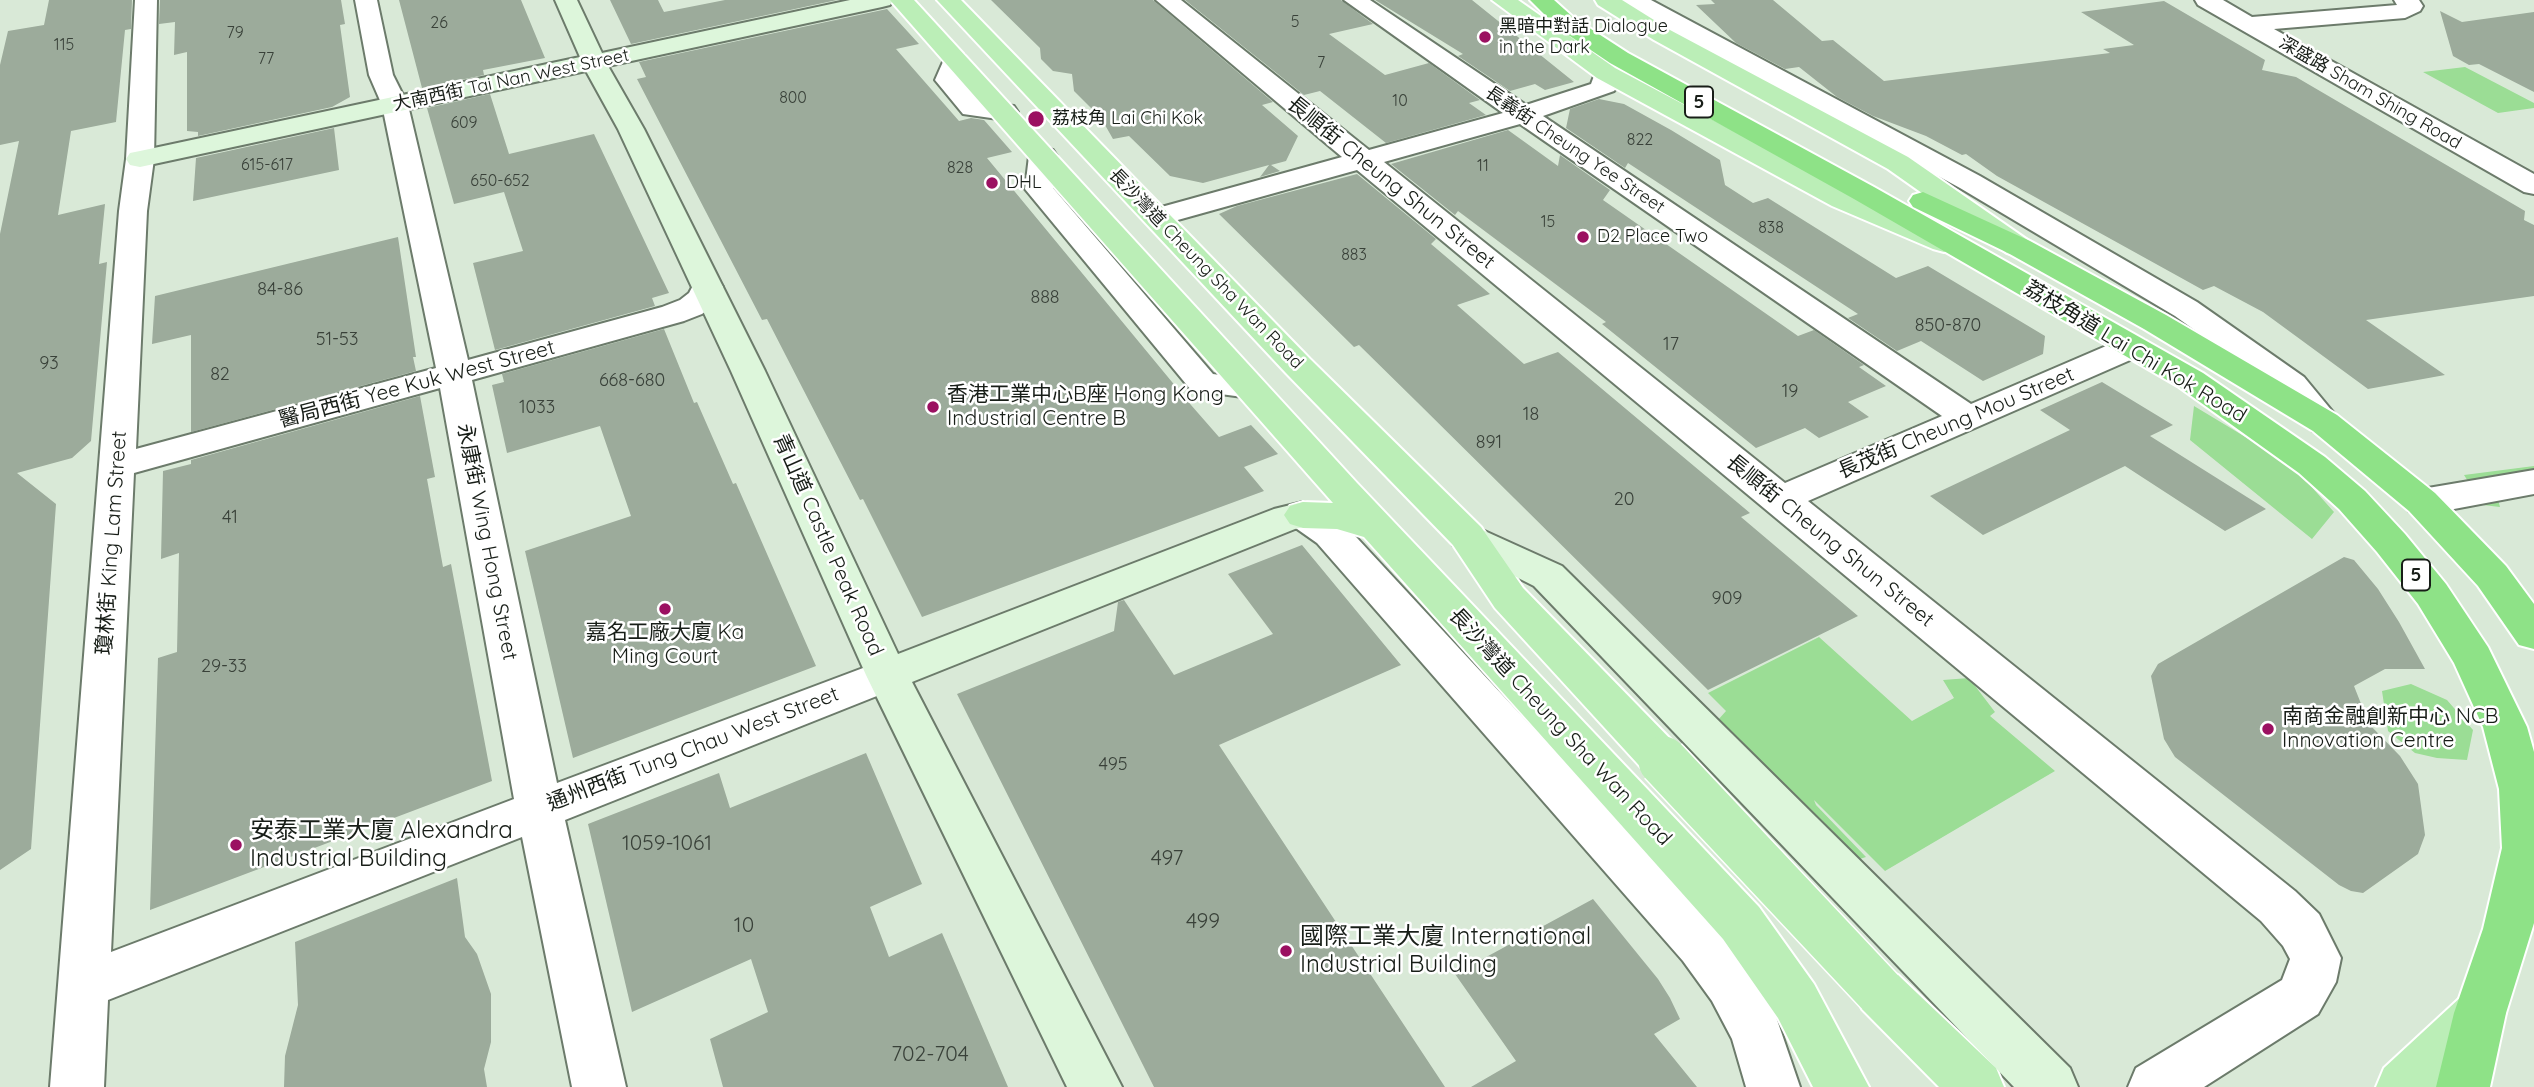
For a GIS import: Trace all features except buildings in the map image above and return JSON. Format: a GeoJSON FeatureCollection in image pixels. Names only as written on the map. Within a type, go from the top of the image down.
{"type":"FeatureCollection","features":[{"type":"Feature","properties":{"kind":"highway","name":"5"},"geometry":{"type":"LineString","coordinates":[[1541,0],[1566,23],[1619,58],[1875,188],[2019,247]]}},
{"type":"Feature","properties":{"kind":"highway","name":"5"},"geometry":{"type":"LineString","coordinates":[[1569,0],[1598,24],[1642,52],[1875,188],[1966,252]]}},
{"type":"Feature","properties":{"kind":"highway","name":"荔枝角道 Lai Chi Kok Road"},"geometry":{"type":"LineString","coordinates":[[2019,247],[2155,322],[2325,423],[2422,502],[2492,576],[2534,634]]}},
{"type":"Feature","properties":{"kind":"highway","name":"荔枝角道 Lai Chi Kok Road"},"geometry":{"type":"LineString","coordinates":[[1966,252],[2233,407],[2312,465],[2352,500],[2432,594],[2473,658],[2505,727],[2522,789],[2526,848],[2508,929],[2480,1013]]}},
{"type":"Feature","properties":{"kind":"highway","name":"5"},"geometry":{"type":"LineString","coordinates":[[2463,1087],[2480,1013]]}},
{"type":"Feature","properties":{"kind":"main road","name":"青山道 Castle Peak Road"},"geometry":{"type":"LineString","coordinates":[[566,0],[803,487],[887,675],[1095,1087]]}},
{"type":"Feature","properties":{"kind":"main road","name":"大南西街 Tai Nan West Street"},"geometry":{"type":"LineString","coordinates":[[139,159],[882,0]]}},
{"type":"Feature","properties":{"kind":"main road","name":"長沙灣道 Cheung Sha Wan Road"},"geometry":{"type":"LineString","coordinates":[[901,0],[955,60]]}},
{"type":"Feature","properties":{"kind":"main road","name":"長沙灣道 Cheung Sha Wan Road"},"geometry":{"type":"LineString","coordinates":[[948,0],[1329,397],[1467,536],[1509,598],[1880,992],[1977,1087]]}},
{"type":"Feature","properties":{"kind":"main road","name":"荔枝角道 Lai Chi Kok Road"},"geometry":{"type":"LineString","coordinates":[[1609,0],[1638,22],[1898,163],[2019,247]]}},
{"type":"Feature","properties":{"kind":"main road","name":"荔枝角道 Lai Chi Kok Road"},"geometry":{"type":"LineString","coordinates":[[1510,4],[1606,73],[1842,201],[1966,252]]}},
{"type":"Feature","properties":{"kind":"main road","name":"長沙灣道 Cheung Sha Wan Road"},"geometry":{"type":"LineString","coordinates":[[1005,112],[1042,156]]}},
{"type":"Feature","properties":{"kind":"main road","name":"長沙灣道 Cheung Sha Wan Road"},"geometry":{"type":"LineString","coordinates":[[1250,388],[1741,923],[1776,970],[1825,1064],[1842,1087]]}},
{"type":"Feature","properties":{"kind":"main road","name":"通州西街 Tung Chau West Street"},"geometry":{"type":"LineString","coordinates":[[887,675],[1287,518],[1303,515]]}},
{"type":"Feature","properties":{"kind":"main road"},"geometry":{"type":"LineString","coordinates":[[1303,515],[1339,516],[1377,528]]}},
{"type":"Feature","properties":{"kind":"main road","name":"長沙灣道 Cheung Sha Wan Road"},"geometry":{"type":"LineString","coordinates":[[1467,536],[1548,576],[2051,1087]]}},
{"type":"Feature","properties":{"kind":"main road"},"geometry":{"type":"LineString","coordinates":[[1880,992],[1952,1087]]}},
{"type":"Feature","properties":{"kind":"main road"},"geometry":{"type":"LineString","coordinates":[[2403,1087],[2480,1013]]}},
{"type":"Feature","properties":{"kind":"main road"},"geometry":{"type":"LineString","coordinates":[[1825,1064],[1852,1087]]}},
{"type":"Feature","properties":{"kind":"street","name":"瓊林街 King Lam Street"},"geometry":{"type":"LineString","coordinates":[[77,1087],[133,211],[139,159],[146,0]]}},
{"type":"Feature","properties":{"kind":"street","name":"永康街 Wing Hong Street"},"geometry":{"type":"LineString","coordinates":[[366,0],[380,75],[395,105],[454,373],[540,809],[599,1087]]}},
{"type":"Feature","properties":{"kind":"street","name":"長順街 Cheung Shun Street"},"geometry":{"type":"LineString","coordinates":[[1167,0],[2278,906],[2301,930],[2316,958],[2310,982],[2300,997],[2155,1087]]}},
{"type":"Feature","properties":{"kind":"street","name":"長義街 Cheung Yee Street"},"geometry":{"type":"LineString","coordinates":[[1355,0],[1968,418]]}},
{"type":"Feature","properties":{"kind":"street","name":"荔枝角道 Lai Chi Kok Road"},"geometry":{"type":"LineString","coordinates":[[1609,0],[1643,5],[1970,182],[2186,309],[2292,384],[2325,423]]}},
{"type":"Feature","properties":{"kind":"street","name":"深盛路 Sham Shing Road"},"geometry":{"type":"LineString","coordinates":[[2206,0],[2534,186]]}},
{"type":"Feature","properties":{"kind":"street"},"geometry":{"type":"LineString","coordinates":[[2249,24],[2352,7],[2409,10],[2412,6],[2405,0]]}},
{"type":"Feature","properties":{"kind":"street","name":"長沙灣道 Cheung Sha Wan Road"},"geometry":{"type":"LineString","coordinates":[[955,60],[948,80],[972,109],[1005,112]]}},
{"type":"Feature","properties":{"kind":"street"},"geometry":{"type":"LineString","coordinates":[[1157,217],[1362,160],[1600,89],[1605,86],[1606,73]]}},
{"type":"Feature","properties":{"kind":"street","name":"長沙灣道 Cheung Sha Wan Road"},"geometry":{"type":"LineString","coordinates":[[1042,156],[1039,189],[1203,383],[1250,388]]}},
{"type":"Feature","properties":{"kind":"street","name":"醫局西街 Yee Kuk West Street"},"geometry":{"type":"LineString","coordinates":[[117,466],[673,314],[691,307],[702,298],[707,287]]}},
{"type":"Feature","properties":{"kind":"street","name":"長茂街 Cheung Mou Street"},"geometry":{"type":"LineString","coordinates":[[1780,499],[2132,347]]}},
{"type":"Feature","properties":{"kind":"street"},"geometry":{"type":"LineString","coordinates":[[2422,502],[2534,482]]}},
{"type":"Feature","properties":{"kind":"street","name":"長沙灣道 Cheung Sha Wan Road"},"geometry":{"type":"LineString","coordinates":[[1303,515],[1331,534],[1700,945],[1730,984],[1756,1032],[1773,1087]]}},
{"type":"Feature","properties":{"kind":"street","name":"通州西街 Tung Chau West Street"},"geometry":{"type":"LineString","coordinates":[[83,986],[887,675]]}},
{"type":"Feature","properties":{"kind":"green space"},"geometry":{"type":"Polygon","coordinates":[[[2465,67],[2534,103],[2534,108],[2498,113],[2423,72],[2465,67]]]}},
{"type":"Feature","properties":{"kind":"green space"},"geometry":{"type":"Polygon","coordinates":[[[2194,406],[2292,465],[2334,512],[2312,539],[2190,440],[2194,406]]]}},
{"type":"Feature","properties":{"kind":"green space"},"geometry":{"type":"Polygon","coordinates":[[[2534,466],[2534,472],[2492,478],[2500,507],[2483,505],[2464,475],[2534,466]]]}},
{"type":"Feature","properties":{"kind":"green space"},"geometry":{"type":"Polygon","coordinates":[[[1819,637],[1912,721],[1954,698],[1943,680],[1969,678],[1995,712],[1990,716],[2055,771],[1885,871],[1814,800],[1866,857],[1815,873],[1710,729],[1726,711],[1708,693],[1819,637]]]}},
{"type":"Feature","properties":{"kind":"green space"},"geometry":{"type":"Polygon","coordinates":[[[2411,684],[2447,700],[2473,730],[2467,760],[2415,753],[2388,731],[2382,691],[2411,684]]]}},
{"type":"Feature","properties":{"kind":"place","name":"黑暗中對話 Dialogue in the Dark"},"geometry":{"type":"Point","coordinates":[1485,37]}},
{"type":"Feature","properties":{"kind":"place","name":"荔枝角 Lai Chi Kok"},"geometry":{"type":"Point","coordinates":[1036,119]}},
{"type":"Feature","properties":{"kind":"place","name":"DHL"},"geometry":{"type":"Point","coordinates":[992,183]}},
{"type":"Feature","properties":{"kind":"place","name":"D2 Place Two"},"geometry":{"type":"Point","coordinates":[1583,237]}},
{"type":"Feature","properties":{"kind":"place","name":"香港工業中心B座 Hong Kong Industrial Centre B"},"geometry":{"type":"Point","coordinates":[933,407]}},
{"type":"Feature","properties":{"kind":"place","name":"嘉名工廠大廈 Ka Ming Court"},"geometry":{"type":"Point","coordinates":[665,609]}},
{"type":"Feature","properties":{"kind":"place","name":"南商金融創新中心 NCB Innovation Centre"},"geometry":{"type":"Point","coordinates":[2268,729]}},
{"type":"Feature","properties":{"kind":"place","name":"安泰工業大廈 Alexandra Industrial Building"},"geometry":{"type":"Point","coordinates":[236,845]}},
{"type":"Feature","properties":{"kind":"place","name":"國際工業大廈 International Industrial Building"},"geometry":{"type":"Point","coordinates":[1286,951]}}]}
